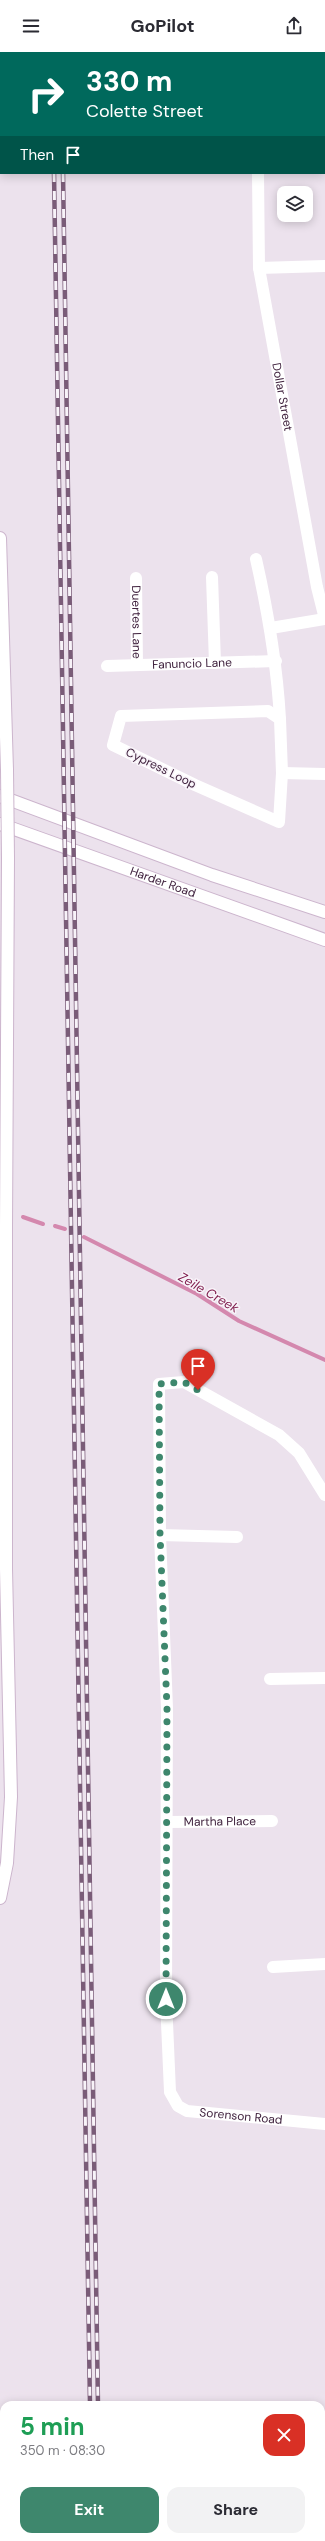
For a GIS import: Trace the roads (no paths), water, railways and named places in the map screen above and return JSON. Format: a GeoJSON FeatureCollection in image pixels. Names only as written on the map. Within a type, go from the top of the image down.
{"type":"FeatureCollection","features":[{"type":"Feature","properties":{"kind":"street","name":"Dollar Street"},"geometry":{"type":"LineString","coordinates":[[258,174],[259,268],[316,581],[325,619]]}},
{"type":"Feature","properties":{"kind":"street"},"geometry":{"type":"LineString","coordinates":[[259,268],[325,266]]}},
{"type":"Feature","properties":{"kind":"street"},"geometry":{"type":"LineString","coordinates":[[0,538],[2,678],[7,770],[8,858],[3,1083],[3,1569],[11,1816],[7,1863],[0,1898]]}},
{"type":"Feature","properties":{"kind":"street"},"geometry":{"type":"LineString","coordinates":[[256,559],[272,628],[280,719]]}},
{"type":"Feature","properties":{"kind":"street"},"geometry":{"type":"LineString","coordinates":[[212,577],[215,663]]}},
{"type":"Feature","properties":{"kind":"street","name":"Duertes Lane"},"geometry":{"type":"LineString","coordinates":[[136,578],[137,665]]}},
{"type":"Feature","properties":{"kind":"street"},"geometry":{"type":"LineString","coordinates":[[272,628],[325,619]]}},
{"type":"Feature","properties":{"kind":"street","name":"Fanuncio Lane"},"geometry":{"type":"LineString","coordinates":[[107,666],[276,661]]}},
{"type":"Feature","properties":{"kind":"street","name":"Cypress Loop"},"geometry":{"type":"LineString","coordinates":[[268,711],[280,719],[282,773],[279,822],[195,785],[113,745],[122,716],[268,711]]}},
{"type":"Feature","properties":{"kind":"street"},"geometry":{"type":"LineString","coordinates":[[282,773],[325,774]]}},
{"type":"Feature","properties":{"kind":"street","name":"Harder Road"},"geometry":{"type":"LineString","coordinates":[[0,796],[212,875],[325,912]]}},
{"type":"Feature","properties":{"kind":"street","name":"Harder Road"},"geometry":{"type":"LineString","coordinates":[[0,824],[325,940]]}},
{"type":"Feature","properties":{"kind":"street","name":"Sorenson Road"},"geometry":{"type":"LineString","coordinates":[[325,1495],[299,1453],[279,1435],[184,1382],[159,1384],[160,1534],[167,1708],[166,1999],[170,2087],[173,2099],[178,2106],[187,2111],[325,2124]]}},
{"type":"Feature","properties":{"kind":"street"},"geometry":{"type":"LineString","coordinates":[[160,1534],[238,1537]]}},
{"type":"Feature","properties":{"kind":"street"},"geometry":{"type":"LineString","coordinates":[[270,1679],[325,1678]]}},
{"type":"Feature","properties":{"kind":"street","name":"Martha Place"},"geometry":{"type":"LineString","coordinates":[[167,1822],[272,1821]]}},
{"type":"Feature","properties":{"kind":"street"},"geometry":{"type":"LineString","coordinates":[[273,1967],[325,1964]]}},
{"type":"Feature","properties":{"kind":"waterway","name":"Zeile Creek"},"geometry":{"type":"LineString","coordinates":[[23,1217],[43,1224]]}},
{"type":"Feature","properties":{"kind":"waterway","name":"Zeile Creek"},"geometry":{"type":"LineString","coordinates":[[55,1226],[65,1229]]}},
{"type":"Feature","properties":{"kind":"waterway","name":"Zeile Creek"},"geometry":{"type":"LineString","coordinates":[[84,1237],[197,1294],[239,1321],[325,1360]]}},
{"type":"Feature","properties":{"kind":"railway"},"geometry":{"type":"LineString","coordinates":[[54,174],[90,2401]]}},
{"type":"Feature","properties":{"kind":"railway"},"geometry":{"type":"LineString","coordinates":[[63,174],[98,2401]]}}]}
